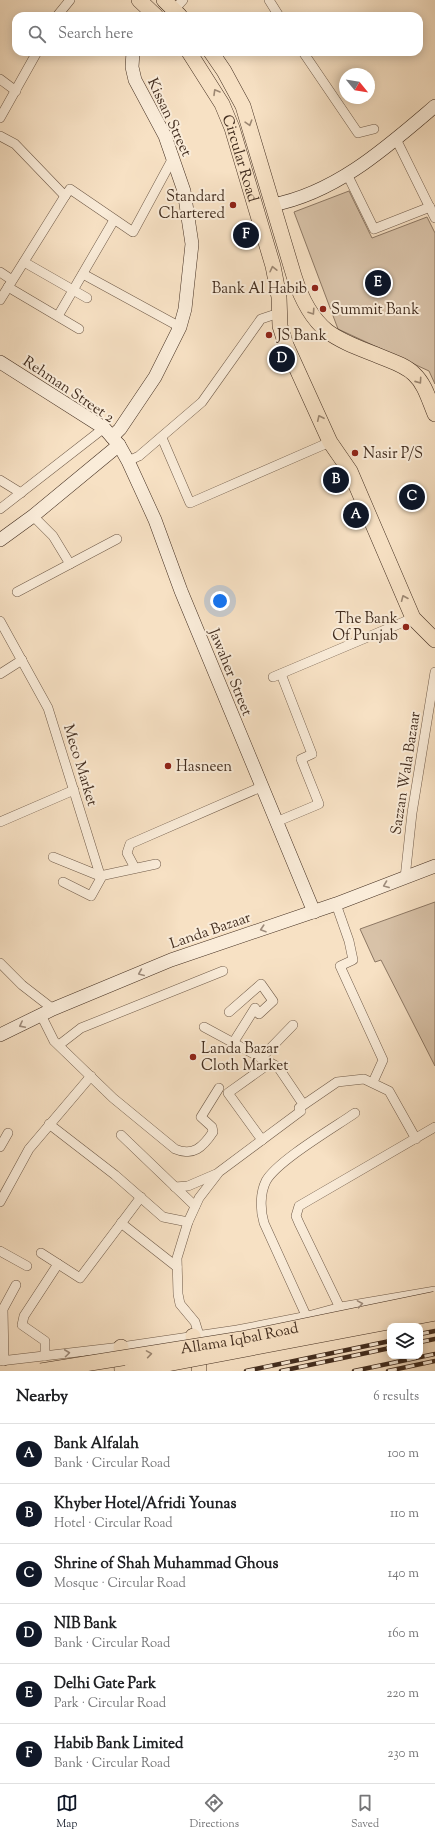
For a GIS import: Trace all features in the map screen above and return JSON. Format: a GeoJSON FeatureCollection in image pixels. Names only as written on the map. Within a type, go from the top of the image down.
{"type":"FeatureCollection","features":[{"type":"Feature","properties":{"kind":"main road"},"geometry":{"type":"LineString","coordinates":[[139,0],[150,12]]}},
{"type":"Feature","properties":{"kind":"main road","name":"Circular Road"},"geometry":{"type":"LineString","coordinates":[[192,56],[211,85],[228,117],[268,248],[279,297],[279,313],[286,345],[330,442],[350,471],[413,618],[432,632]]}},
{"type":"Feature","properties":{"kind":"main road","name":"Circular Road"},"geometry":{"type":"LineString","coordinates":[[214,56],[224,71],[243,106],[298,289],[310,310],[327,331],[398,364],[413,373],[421,383],[435,414]]}},
{"type":"Feature","properties":{"kind":"main road"},"geometry":{"type":"LineString","coordinates":[[279,297],[298,289]]}},
{"type":"Feature","properties":{"kind":"main road","name":"Allama Iqbal Road"},"geometry":{"type":"LineString","coordinates":[[42,1371],[241,1339],[435,1300]]}},
{"type":"Feature","properties":{"kind":"main road","name":"Allama Iqbal Road"},"geometry":{"type":"LineString","coordinates":[[130,1371],[435,1314]]}},
{"type":"Feature","properties":{"kind":"main road"},"geometry":{"type":"LineString","coordinates":[[196,1336],[199,1367]]}},
{"type":"Feature","properties":{"kind":"main road"},"geometry":{"type":"LineString","coordinates":[[121,1347],[122,1371]]}},
{"type":"Feature","properties":{"kind":"street"},"geometry":{"type":"LineString","coordinates":[[60,12],[70,0]]}},
{"type":"Feature","properties":{"kind":"street"},"geometry":{"type":"LineString","coordinates":[[269,0],[276,12]]}},
{"type":"Feature","properties":{"kind":"street"},"geometry":{"type":"LineString","coordinates":[[0,118],[35,56]]}},
{"type":"Feature","properties":{"kind":"street","name":"Kissan Street"},"geometry":{"type":"LineString","coordinates":[[0,540],[33,516],[120,429],[155,376],[180,326],[185,309],[192,244],[184,191],[174,158],[165,136],[135,80],[132,67],[133,56]]}},
{"type":"Feature","properties":{"kind":"street"},"geometry":{"type":"LineString","coordinates":[[307,56],[358,133],[374,129]]}},
{"type":"Feature","properties":{"kind":"street"},"geometry":{"type":"LineString","coordinates":[[0,79],[16,91]]}},
{"type":"Feature","properties":{"kind":"street"},"geometry":{"type":"LineString","coordinates":[[272,205],[293,201],[334,184],[396,139],[435,106]]}},
{"type":"Feature","properties":{"kind":"street"},"geometry":{"type":"LineString","coordinates":[[0,136],[15,144],[65,196]]}},
{"type":"Feature","properties":{"kind":"street"},"geometry":{"type":"LineString","coordinates":[[396,139],[435,218]]}},
{"type":"Feature","properties":{"kind":"street"},"geometry":{"type":"LineString","coordinates":[[0,300],[70,189],[133,232],[174,158]]}},
{"type":"Feature","properties":{"kind":"street"},"geometry":{"type":"LineString","coordinates":[[348,174],[374,228],[430,207]]}},
{"type":"Feature","properties":{"kind":"street"},"geometry":{"type":"LineString","coordinates":[[58,316],[114,220]]}},
{"type":"Feature","properties":{"kind":"street"},"geometry":{"type":"LineString","coordinates":[[24,262],[87,298]]}},
{"type":"Feature","properties":{"kind":"street"},"geometry":{"type":"LineString","coordinates":[[0,272],[10,284],[79,329]]}},
{"type":"Feature","properties":{"kind":"street"},"geometry":{"type":"LineString","coordinates":[[83,274],[180,326]]}},
{"type":"Feature","properties":{"kind":"street"},"geometry":{"type":"LineString","coordinates":[[128,461],[139,456],[162,438],[202,402],[261,319],[279,313]]}},
{"type":"Feature","properties":{"kind":"street","name":"Rehman Street 2"},"geometry":{"type":"LineString","coordinates":[[0,362],[112,437]]}},
{"type":"Feature","properties":{"kind":"street"},"geometry":{"type":"LineString","coordinates":[[0,509],[21,493],[112,437]]}},
{"type":"Feature","properties":{"kind":"street","name":"Jawaher Street"},"geometry":{"type":"LineString","coordinates":[[112,437],[128,461],[155,520],[181,591],[314,912]]}},
{"type":"Feature","properties":{"kind":"street"},"geometry":{"type":"LineString","coordinates":[[162,438],[190,503],[330,442]]}},
{"type":"Feature","properties":{"kind":"street"},"geometry":{"type":"LineString","coordinates":[[0,480],[21,493]]}},
{"type":"Feature","properties":{"kind":"street"},"geometry":{"type":"LineString","coordinates":[[33,516],[53,536],[70,564]]}},
{"type":"Feature","properties":{"kind":"street"},"geometry":{"type":"LineString","coordinates":[[17,592],[117,539]]}},
{"type":"Feature","properties":{"kind":"street"},"geometry":{"type":"LineString","coordinates":[[276,822],[319,804],[301,759],[312,754],[277,676],[413,618]]}},
{"type":"Feature","properties":{"kind":"street","name":"Meco Market"},"geometry":{"type":"LineString","coordinates":[[0,621],[48,708],[100,876]]}},
{"type":"Feature","properties":{"kind":"street"},"geometry":{"type":"LineString","coordinates":[[0,674],[22,660]]}},
{"type":"Feature","properties":{"kind":"street","name":"Sazzan Wala Bazaar"},"geometry":{"type":"LineString","coordinates":[[405,878],[412,813],[435,672]]}},
{"type":"Feature","properties":{"kind":"street"},"geometry":{"type":"LineString","coordinates":[[135,868],[127,853],[130,844],[261,787]]}},
{"type":"Feature","properties":{"kind":"street"},"geometry":{"type":"LineString","coordinates":[[0,822],[74,790]]}},
{"type":"Feature","properties":{"kind":"street"},"geometry":{"type":"LineString","coordinates":[[53,857],[100,876],[156,864]]}},
{"type":"Feature","properties":{"kind":"street","name":"Landa Bazaar"},"geometry":{"type":"LineString","coordinates":[[0,1035],[53,1009],[74,1002],[171,960],[314,912],[435,866]]}},
{"type":"Feature","properties":{"kind":"street"},"geometry":{"type":"LineString","coordinates":[[63,882],[91,896],[101,878],[100,876]]}},
{"type":"Feature","properties":{"kind":"street"},"geometry":{"type":"LineString","coordinates":[[336,904],[349,941],[353,960],[340,966],[383,1060],[373,1082]]}},
{"type":"Feature","properties":{"kind":"street"},"geometry":{"type":"LineString","coordinates":[[0,963],[22,984],[53,1009]]}},
{"type":"Feature","properties":{"kind":"street"},"geometry":{"type":"LineString","coordinates":[[59,1045],[81,1028],[223,971]]}},
{"type":"Feature","properties":{"kind":"street"},"geometry":{"type":"LineString","coordinates":[[229,1012],[261,984],[273,1001],[259,1014],[255,1008],[233,1043]]}},
{"type":"Feature","properties":{"kind":"street"},"geometry":{"type":"LineString","coordinates":[[41,1015],[47,1029],[59,1045],[113,1098],[175,1149],[184,1153],[192,1152],[202,1145],[213,1132],[212,1127],[201,1117],[219,1088]]}},
{"type":"Feature","properties":{"kind":"street"},"geometry":{"type":"LineString","coordinates":[[261,1058],[293,1025]]}},
{"type":"Feature","properties":{"kind":"street"},"geometry":{"type":"LineString","coordinates":[[204,1027],[278,1067],[303,1104]]}},
{"type":"Feature","properties":{"kind":"street"},"geometry":{"type":"LineString","coordinates":[[262,1140],[228,1093],[270,1063]]}},
{"type":"Feature","properties":{"kind":"street"},"geometry":{"type":"LineString","coordinates":[[0,1202],[29,1149],[91,1076]]}},
{"type":"Feature","properties":{"kind":"street"},"geometry":{"type":"LineString","coordinates":[[175,1187],[188,1186],[218,1173],[301,1111],[298,1108],[303,1104],[336,1082],[364,1079],[389,1091],[416,1139]]}},
{"type":"Feature","properties":{"kind":"street"},"geometry":{"type":"LineString","coordinates":[[316,1341],[308,1316],[264,1223],[260,1210],[266,1180],[288,1159],[355,1113]]}},
{"type":"Feature","properties":{"kind":"street"},"geometry":{"type":"LineString","coordinates":[[49,1124],[115,1175],[163,1217],[188,1222]]}},
{"type":"Feature","properties":{"kind":"street"},"geometry":{"type":"LineString","coordinates":[[351,1336],[341,1308],[299,1223],[296,1210],[299,1206],[435,1127]]}},
{"type":"Feature","properties":{"kind":"street"},"geometry":{"type":"LineString","coordinates":[[0,1147],[8,1133]]}},
{"type":"Feature","properties":{"kind":"street"},"geometry":{"type":"LineString","coordinates":[[121,1135],[195,1206]]}},
{"type":"Feature","properties":{"kind":"street"},"geometry":{"type":"LineString","coordinates":[[196,1336],[195,1322],[180,1304],[177,1258],[188,1222],[195,1206],[199,1198],[218,1173]]}},
{"type":"Feature","properties":{"kind":"street"},"geometry":{"type":"LineString","coordinates":[[41,1253],[80,1278],[141,1197]]}},
{"type":"Feature","properties":{"kind":"street"},"geometry":{"type":"LineString","coordinates":[[121,1223],[177,1267]]}},
{"type":"Feature","properties":{"kind":"street"},"geometry":{"type":"LineString","coordinates":[[0,1251],[27,1266]]}},
{"type":"Feature","properties":{"kind":"street"},"geometry":{"type":"LineString","coordinates":[[45,1356],[44,1341],[22,1325],[24,1316],[58,1264]]}},
{"type":"Feature","properties":{"kind":"street"},"geometry":{"type":"LineString","coordinates":[[16,1285],[3,1308],[2,1361],[121,1347],[216,1333],[435,1291]]}},
{"type":"Feature","properties":{"kind":"street"},"geometry":{"type":"LineString","coordinates":[[412,1323],[435,1318]]}},
{"type":"Feature","properties":{"kind":"street"},"geometry":{"type":"LineString","coordinates":[[155,1371],[199,1367],[218,1359],[387,1329]]}},
{"type":"Feature","properties":{"kind":"street"},"geometry":{"type":"LineString","coordinates":[[216,1333],[218,1359]]}},
{"type":"Feature","properties":{"kind":"shaded area"},"geometry":{"type":"Polygon","coordinates":[[[349,191],[372,238],[427,217],[435,233],[435,384],[429,371],[338,329],[294,212],[349,191]]]}},
{"type":"Feature","properties":{"kind":"shaded area"},"geometry":{"type":"Polygon","coordinates":[[[435,902],[435,1066],[381,960],[375,962],[360,929],[435,902]]]}},
{"type":"Feature","properties":{"kind":"railway"},"geometry":{"type":"LineString","coordinates":[[423,1333],[435,1331]]}},
{"type":"Feature","properties":{"kind":"railway"},"geometry":{"type":"LineString","coordinates":[[423,1341],[435,1339]]}},
{"type":"Feature","properties":{"kind":"railway"},"geometry":{"type":"LineString","coordinates":[[246,1371],[387,1342]]}},
{"type":"Feature","properties":{"kind":"railway"},"geometry":{"type":"LineString","coordinates":[[281,1371],[387,1349]]}},
{"type":"Feature","properties":{"kind":"railway"},"geometry":{"type":"LineString","coordinates":[[354,1371],[435,1354]]}},
{"type":"Feature","properties":{"kind":"railway"},"geometry":{"type":"LineString","coordinates":[[388,1371],[435,1361]]}},
{"type":"Feature","properties":{"kind":"place","name":"Standard Chartered"},"geometry":{"type":"Point","coordinates":[233,205]}},
{"type":"Feature","properties":{"kind":"place","name":"Habib Bank Limited"},"geometry":{"type":"Point","coordinates":[246,235]}},
{"type":"Feature","properties":{"kind":"place","name":"Delhi Gate Park"},"geometry":{"type":"Point","coordinates":[378,283]}},
{"type":"Feature","properties":{"kind":"place","name":"Bank Al Habib"},"geometry":{"type":"Point","coordinates":[315,288]}},
{"type":"Feature","properties":{"kind":"place","name":"Summit Bank"},"geometry":{"type":"Point","coordinates":[323,309]}},
{"type":"Feature","properties":{"kind":"place","name":"JS Bank"},"geometry":{"type":"Point","coordinates":[269,335]}},
{"type":"Feature","properties":{"kind":"place","name":"NIB Bank"},"geometry":{"type":"Point","coordinates":[282,359]}},
{"type":"Feature","properties":{"kind":"place","name":"Nasir P/S"},"geometry":{"type":"Point","coordinates":[355,453]}},
{"type":"Feature","properties":{"kind":"place","name":"Khyber Hotel/Afridi Younas"},"geometry":{"type":"Point","coordinates":[336,480]}},
{"type":"Feature","properties":{"kind":"place","name":"Shrine of Shah Muhammad Ghous"},"geometry":{"type":"Point","coordinates":[412,497]}},
{"type":"Feature","properties":{"kind":"place","name":"Bank Alfalah"},"geometry":{"type":"Point","coordinates":[356,515]}},
{"type":"Feature","properties":{"kind":"place","name":"The Bank Of Punjab"},"geometry":{"type":"Point","coordinates":[406,627]}},
{"type":"Feature","properties":{"kind":"place","name":"Hasneen"},"geometry":{"type":"Point","coordinates":[168,766]}},
{"type":"Feature","properties":{"kind":"place","name":"Landa Bazar Cloth Market"},"geometry":{"type":"Point","coordinates":[193,1057]}}]}
